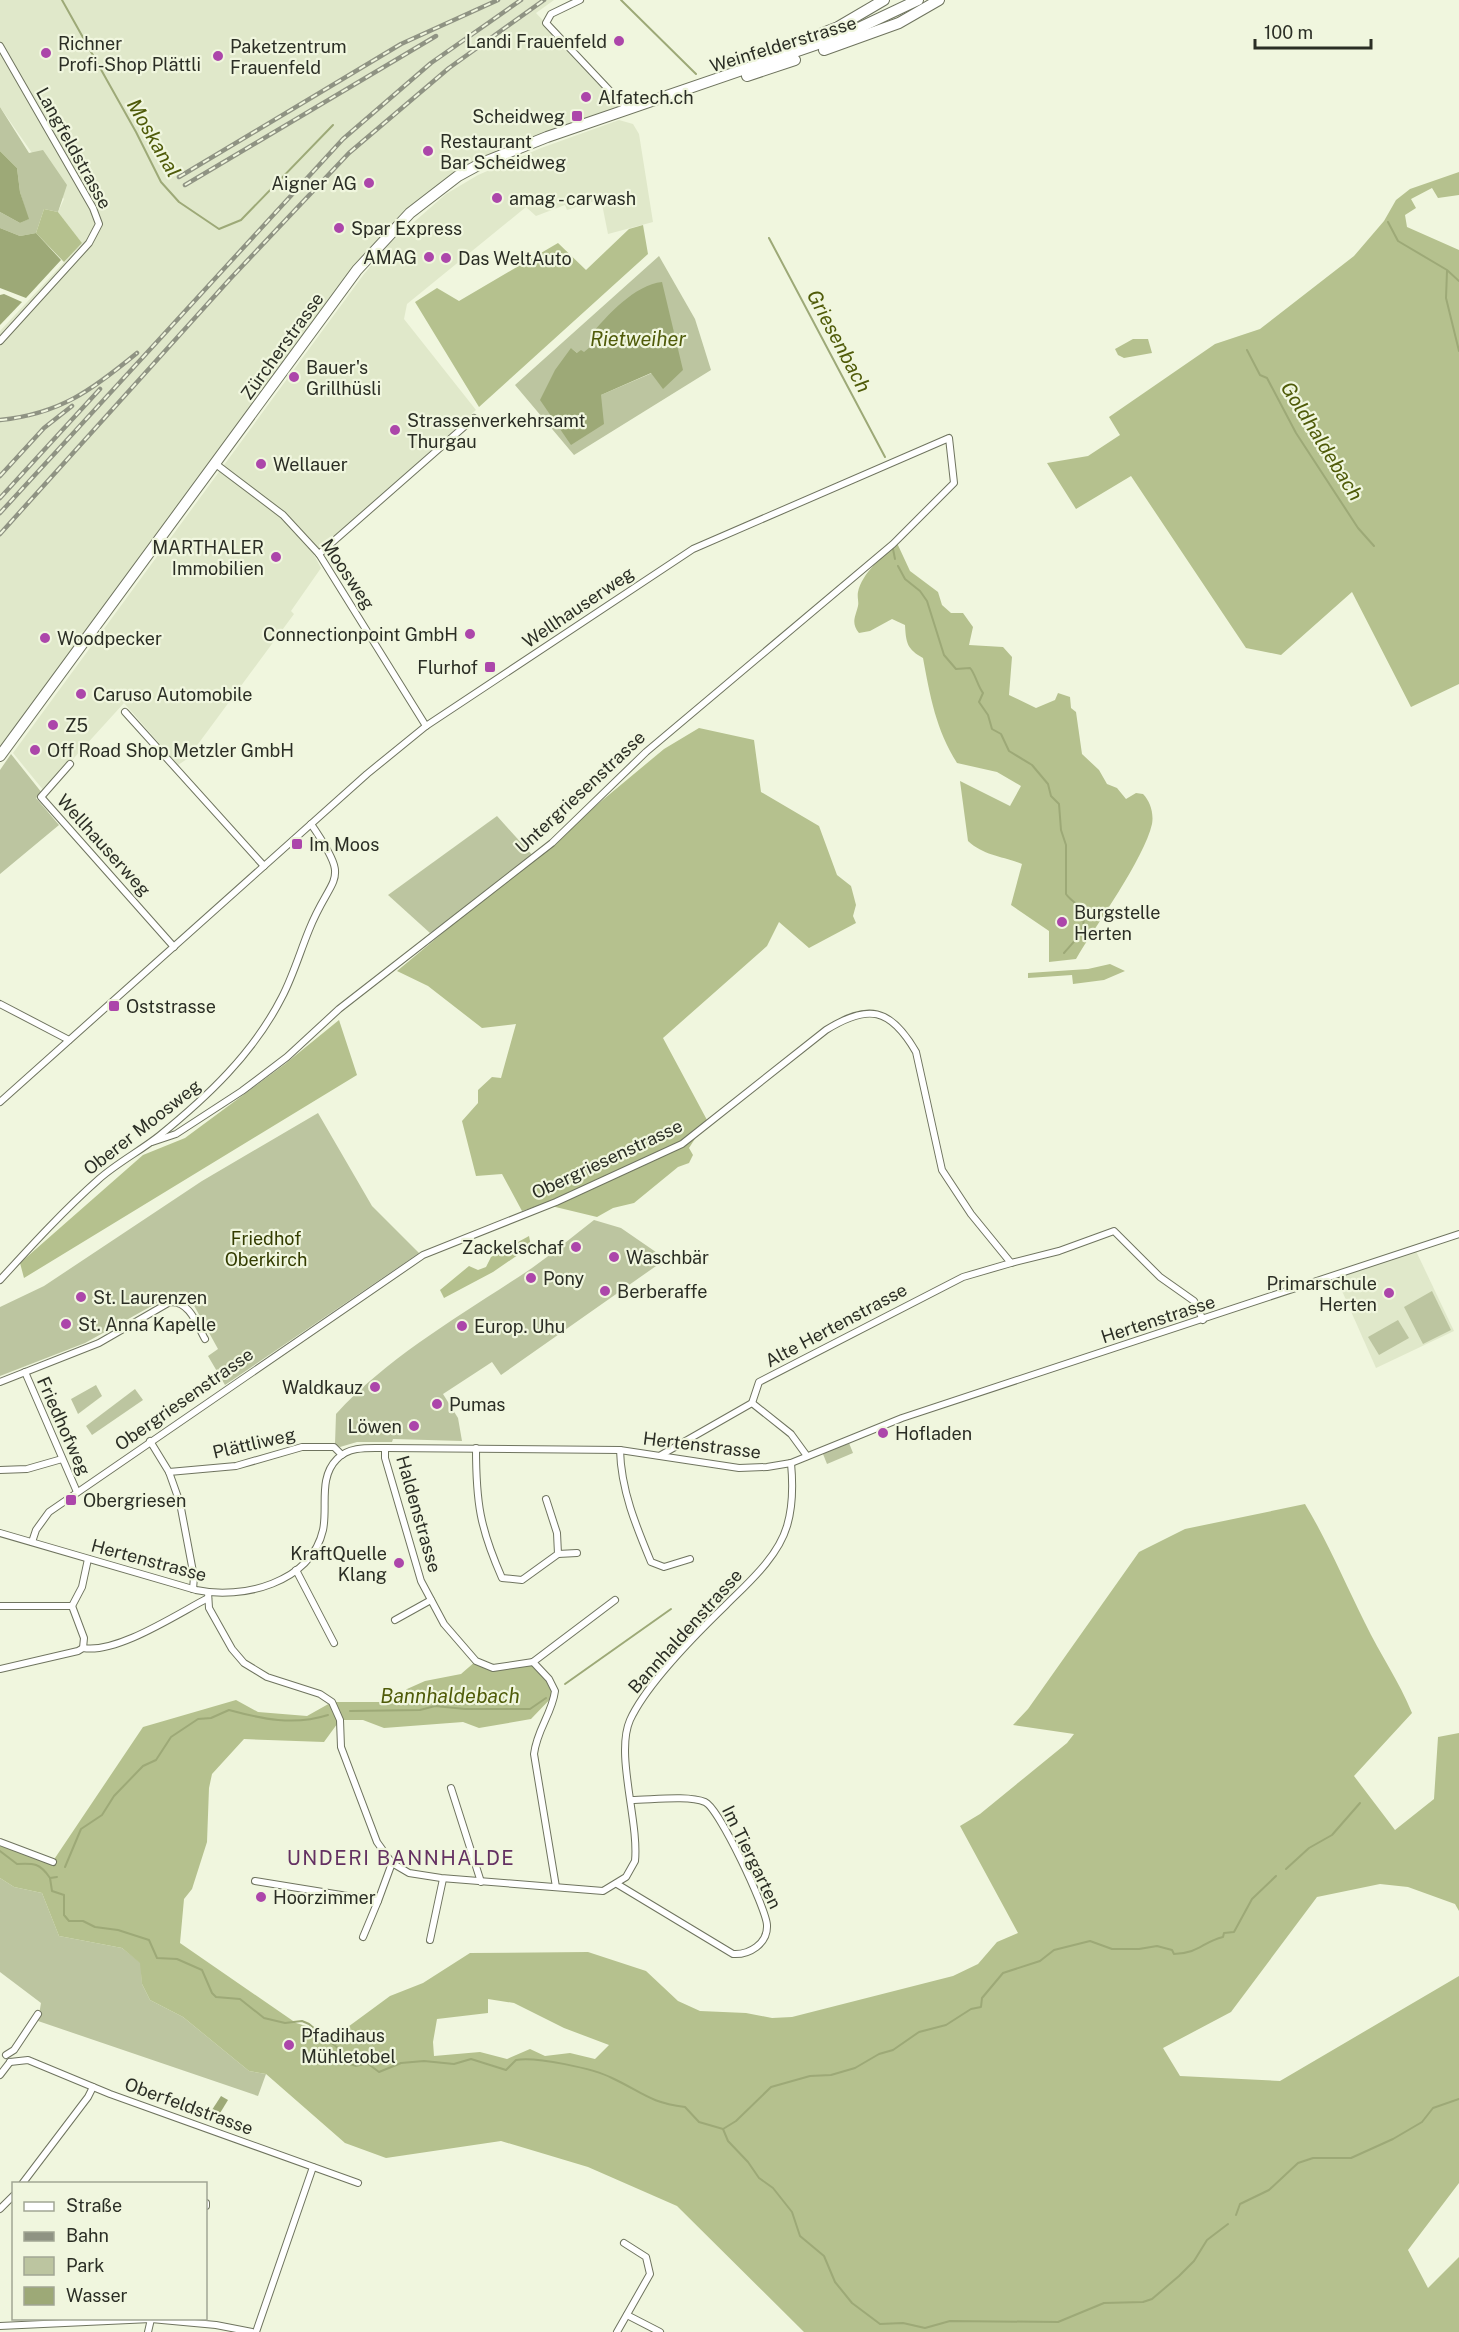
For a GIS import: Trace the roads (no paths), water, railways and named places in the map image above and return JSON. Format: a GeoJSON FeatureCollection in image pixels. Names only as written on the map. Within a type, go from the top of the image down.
{"type":"FeatureCollection","features":[{"type":"Feature","properties":{"kind":"main road","name":"Weinfelderstrasse"},"geometry":{"type":"LineString","coordinates":[[694,87],[733,68],[838,27],[884,0]]}},
{"type":"Feature","properties":{"kind":"main road"},"geometry":{"type":"LineString","coordinates":[[694,87],[844,35],[918,0]]}},
{"type":"Feature","properties":{"kind":"main road","name":"Weinfelderstrasse"},"geometry":{"type":"LineString","coordinates":[[694,87],[744,77],[862,37],[899,23],[939,0]]}},
{"type":"Feature","properties":{"kind":"main road","name":"Zürcherstrasse"},"geometry":{"type":"LineString","coordinates":[[0,756],[217,465],[357,270],[410,213],[458,176],[513,149],[694,87]]}},
{"type":"Feature","properties":{"kind":"street"},"geometry":{"type":"LineString","coordinates":[[580,0],[551,14],[546,23],[627,109]]}},
{"type":"Feature","properties":{"kind":"street","name":"Langfeldstrasse"},"geometry":{"type":"LineString","coordinates":[[0,46],[93,208],[99,224],[89,243],[0,341]]}},
{"type":"Feature","properties":{"kind":"street"},"geometry":{"type":"LineString","coordinates":[[319,554],[474,418]]}},
{"type":"Feature","properties":{"kind":"street","name":"Untergriesenstrasse"},"geometry":{"type":"LineString","coordinates":[[152,1142],[176,1134],[242,1091],[287,1057],[339,1009],[552,843],[646,752],[886,550],[954,483],[949,438]]}},
{"type":"Feature","properties":{"kind":"street","name":"Wellhauserweg"},"geometry":{"type":"LineString","coordinates":[[0,1101],[311,824],[426,726],[693,549],[949,438]]}},
{"type":"Feature","properties":{"kind":"street","name":"Moosweg"},"geometry":{"type":"LineString","coordinates":[[217,465],[283,515],[319,554],[426,726]]}},
{"type":"Feature","properties":{"kind":"street"},"geometry":{"type":"LineString","coordinates":[[125,712],[264,866]]}},
{"type":"Feature","properties":{"kind":"street","name":"Wellhauserweg"},"geometry":{"type":"LineString","coordinates":[[70,764],[41,797],[174,947]]}},
{"type":"Feature","properties":{"kind":"street","name":"Oberer Moosweg"},"geometry":{"type":"LineString","coordinates":[[0,1280],[76,1199],[102,1176],[152,1142],[223,1080],[262,1030],[283,995],[312,924],[336,875],[332,855],[311,824]]}},
{"type":"Feature","properties":{"kind":"street"},"geometry":{"type":"LineString","coordinates":[[0,1004],[69,1040]]}},
{"type":"Feature","properties":{"kind":"street","name":"Obergriesenstrasse"},"geometry":{"type":"LineString","coordinates":[[32,1542],[43,1517],[77,1492],[423,1255],[556,1202],[682,1144],[826,1030],[847,1017],[870,1011],[884,1017],[908,1039],[916,1052],[942,1170],[971,1214],[1011,1263]]}},
{"type":"Feature","properties":{"kind":"street"},"geometry":{"type":"LineString","coordinates":[[1011,1263],[1059,1251],[1114,1231],[1160,1277],[1194,1301],[1203,1320]]}},
{"type":"Feature","properties":{"kind":"street","name":"Hertenstrasse"},"geometry":{"type":"LineString","coordinates":[[0,1533],[208,1595],[247,1591],[275,1582],[296,1570],[320,1540],[324,1523],[327,1476],[330,1468],[342,1455],[356,1449],[620,1450],[740,1468],[791,1463],[880,1425],[1459,1234]]}},
{"type":"Feature","properties":{"kind":"street","name":"Alte Hertenstrasse"},"geometry":{"type":"LineString","coordinates":[[752,1403],[759,1382],[963,1277],[1011,1263]]}},
{"type":"Feature","properties":{"kind":"street"},"geometry":{"type":"LineString","coordinates":[[0,1382],[99,1343],[170,1302],[185,1306],[205,1340]]}},
{"type":"Feature","properties":{"kind":"street","name":"Friedhofweg"},"geometry":{"type":"LineString","coordinates":[[25,1372],[77,1492]]}},
{"type":"Feature","properties":{"kind":"street"},"geometry":{"type":"LineString","coordinates":[[661,1455],[752,1403],[791,1434],[807,1456]]}},
{"type":"Feature","properties":{"kind":"street"},"geometry":{"type":"LineString","coordinates":[[150,1441],[169,1472],[180,1503],[194,1577],[193,1589]]}},
{"type":"Feature","properties":{"kind":"street","name":"Plättliweg"},"geometry":{"type":"LineString","coordinates":[[169,1472],[236,1466],[302,1447],[330,1446],[342,1455]]}},
{"type":"Feature","properties":{"kind":"street","name":"Haldenstrasse"},"geometry":{"type":"LineString","coordinates":[[385,1448],[388,1467],[421,1581],[444,1624],[476,1661],[493,1668],[533,1662],[615,1600]]}},
{"type":"Feature","properties":{"kind":"street"},"geometry":{"type":"LineString","coordinates":[[476,1448],[476,1494],[482,1527],[502,1578],[522,1580],[558,1554],[577,1553]]}},
{"type":"Feature","properties":{"kind":"street"},"geometry":{"type":"LineString","coordinates":[[620,1450],[621,1470],[631,1513],[651,1562],[664,1567],[690,1559]]}},
{"type":"Feature","properties":{"kind":"street"},"geometry":{"type":"LineString","coordinates":[[0,1470],[27,1469],[62,1459]]}},
{"type":"Feature","properties":{"kind":"street","name":"Bannhaldenstrasse"},"geometry":{"type":"LineString","coordinates":[[617,1884],[632,1869],[635,1861],[625,1744],[629,1723],[637,1707],[677,1658],[753,1578],[778,1546],[787,1527],[791,1503],[791,1463]]}},
{"type":"Feature","properties":{"kind":"street"},"geometry":{"type":"LineString","coordinates":[[546,1499],[557,1533],[558,1554]]}},
{"type":"Feature","properties":{"kind":"street"},"geometry":{"type":"LineString","coordinates":[[83,1648],[84,1638],[72,1606],[82,1587],[88,1559]]}},
{"type":"Feature","properties":{"kind":"street"},"geometry":{"type":"LineString","coordinates":[[296,1570],[334,1643]]}},
{"type":"Feature","properties":{"kind":"street"},"geometry":{"type":"LineString","coordinates":[[0,1669],[83,1648],[96,1649],[136,1635],[208,1595],[209,1608],[243,1663],[267,1677],[320,1694],[332,1702],[340,1720],[340,1747],[377,1842],[392,1863],[410,1874],[443,1879],[603,1891],[617,1884]]}},
{"type":"Feature","properties":{"kind":"street"},"geometry":{"type":"LineString","coordinates":[[395,1620],[431,1600]]}},
{"type":"Feature","properties":{"kind":"street"},"geometry":{"type":"LineString","coordinates":[[0,1606],[72,1606]]}},
{"type":"Feature","properties":{"kind":"street"},"geometry":{"type":"LineString","coordinates":[[533,1662],[549,1679],[555,1691],[550,1711],[536,1735],[534,1754],[556,1887]]}},
{"type":"Feature","properties":{"kind":"street"},"geometry":{"type":"LineString","coordinates":[[451,1788],[481,1882]]}},
{"type":"Feature","properties":{"kind":"street","name":"Im Tiergarten"},"geometry":{"type":"LineString","coordinates":[[617,1884],[733,1954],[741,1955],[757,1947],[766,1933],[767,1924],[754,1889],[722,1822],[710,1805],[694,1799],[631,1800]]}},
{"type":"Feature","properties":{"kind":"street"},"geometry":{"type":"LineString","coordinates":[[0,1842],[53,1862]]}},
{"type":"Feature","properties":{"kind":"street"},"geometry":{"type":"LineString","coordinates":[[363,1937],[392,1863]]}},
{"type":"Feature","properties":{"kind":"street"},"geometry":{"type":"LineString","coordinates":[[430,1940],[443,1879]]}},
{"type":"Feature","properties":{"kind":"street"},"geometry":{"type":"LineString","coordinates":[[255,1881],[378,1901]]}},
{"type":"Feature","properties":{"kind":"street"},"geometry":{"type":"LineString","coordinates":[[6,2055],[14,2050],[38,2014]]}},
{"type":"Feature","properties":{"kind":"street"},"geometry":{"type":"LineString","coordinates":[[0,2049],[10,2062],[0,2075]]}},
{"type":"Feature","properties":{"kind":"street","name":"Oberfeldstrasse"},"geometry":{"type":"LineString","coordinates":[[10,2062],[28,2060],[93,2087],[358,2183]]}},
{"type":"Feature","properties":{"kind":"street"},"geometry":{"type":"LineString","coordinates":[[24,2182],[88,2097],[93,2087]]}},
{"type":"Feature","properties":{"kind":"street"},"geometry":{"type":"LineString","coordinates":[[184,2320],[251,2332],[313,2167]]}},
{"type":"Feature","properties":{"kind":"street"},"geometry":{"type":"LineString","coordinates":[[0,2209],[12,2197]]}},
{"type":"Feature","properties":{"kind":"street"},"geometry":{"type":"LineString","coordinates":[[617,2332],[650,2274],[646,2257],[624,2243]]}},
{"type":"Feature","properties":{"kind":"street"},"geometry":{"type":"LineString","coordinates":[[627,2315],[660,2332]]}},
{"type":"Feature","properties":{"kind":"street"},"geometry":{"type":"LineString","coordinates":[[0,2326],[129,2320]]}},
{"type":"Feature","properties":{"kind":"water"},"geometry":{"type":"Polygon","coordinates":[[[0,151],[17,168],[20,192],[29,219],[20,223],[0,212],[0,151]]]}},
{"type":"Feature","properties":{"kind":"water"},"geometry":{"type":"Polygon","coordinates":[[[0,228],[20,236],[36,233],[61,260],[26,298],[0,288],[0,228]]]}},
{"type":"Feature","properties":{"kind":"water","name":"Rietweiher"},"geometry":{"type":"Polygon","coordinates":[[[662,282],[683,370],[663,389],[651,373],[601,395],[604,424],[571,445],[540,400],[555,370],[571,348],[577,353],[581,350],[584,352],[595,343],[590,336],[622,302],[652,284],[662,282]]]}},
{"type":"Feature","properties":{"kind":"water"},"geometry":{"type":"Polygon","coordinates":[[[4,294],[22,302],[0,325],[0,295],[4,294]]]}},
{"type":"Feature","properties":{"kind":"water"},"geometry":{"type":"Polygon","coordinates":[[[221,2096],[228,2100],[217,2118],[210,2113],[221,2096]]]}},
{"type":"Feature","properties":{"kind":"waterway","name":"Moskanal"},"geometry":{"type":"LineString","coordinates":[[62,0],[136,132],[161,182],[179,202],[219,229],[241,220],[333,125]]}},
{"type":"Feature","properties":{"kind":"waterway","name":"Griesenbach"},"geometry":{"type":"LineString","coordinates":[[621,0],[696,74]]}},
{"type":"Feature","properties":{"kind":"waterway"},"geometry":{"type":"LineString","coordinates":[[1388,222],[1398,241],[1447,270],[1459,281]]}},
{"type":"Feature","properties":{"kind":"waterway","name":"Griesenbach"},"geometry":{"type":"LineString","coordinates":[[769,238],[885,457]]}},
{"type":"Feature","properties":{"kind":"waterway"},"geometry":{"type":"LineString","coordinates":[[1447,271],[1446,298],[1459,351]]}},
{"type":"Feature","properties":{"kind":"waterway","name":"Goldhaldebach"},"geometry":{"type":"LineString","coordinates":[[1247,350],[1260,375],[1267,378],[1296,433],[1358,528],[1374,546]]}},
{"type":"Feature","properties":{"kind":"waterway"},"geometry":{"type":"LineString","coordinates":[[893,549],[895,559]]}},
{"type":"Feature","properties":{"kind":"waterway","name":"Griesenbach"},"geometry":{"type":"LineString","coordinates":[[898,566],[905,579],[920,591],[927,601],[944,655],[956,669],[970,668],[972,670],[983,693],[979,702],[988,715],[992,729],[1001,734],[1009,751],[1032,765],[1048,784],[1051,796],[1059,804],[1061,830],[1066,845],[1066,894],[1079,907],[1084,922],[1077,938],[1064,953]]}},
{"type":"Feature","properties":{"kind":"waterway","name":"Bannhaldebach"},"geometry":{"type":"LineString","coordinates":[[565,1684],[671,1609]]}},
{"type":"Feature","properties":{"kind":"waterway","name":"Bannhaldebach"},"geometry":{"type":"LineString","coordinates":[[350,1711],[420,1710],[435,1706],[465,1709],[530,1709],[546,1698]]}},
{"type":"Feature","properties":{"kind":"waterway","name":"Bannhaldebach"},"geometry":{"type":"LineString","coordinates":[[65,1867],[81,1829],[102,1815],[114,1796],[143,1766],[156,1760],[171,1737],[198,1719],[211,1718],[229,1710],[290,1721],[328,1715]]}},
{"type":"Feature","properties":{"kind":"waterway"},"geometry":{"type":"LineString","coordinates":[[1286,1869],[1309,1848],[1332,1835],[1360,1803]]}},
{"type":"Feature","properties":{"kind":"waterway"},"geometry":{"type":"LineString","coordinates":[[0,1851],[17,1864],[32,1864],[40,1867],[50,1878]]}},
{"type":"Feature","properties":{"kind":"waterway"},"geometry":{"type":"LineString","coordinates":[[723,2129],[736,2121],[771,2087],[810,2076],[831,2075],[855,2068],[879,2054],[893,2050],[919,2032],[946,2025],[971,2009],[981,2007],[982,1998],[1003,1973],[1040,1961],[1054,1950],[1090,1941],[1112,1949],[1157,1946],[1172,1950],[1174,1954],[1195,1950],[1223,1937],[1224,1933],[1234,1932],[1252,1899],[1276,1876]]}},
{"type":"Feature","properties":{"kind":"waterway","name":"Bannhaldebach"},"geometry":{"type":"LineString","coordinates":[[50,1878],[57,1877]]}},
{"type":"Feature","properties":{"kind":"waterway"},"geometry":{"type":"LineString","coordinates":[[50,1878],[52,1891],[64,1895],[64,1915],[69,1921],[83,1921],[95,1927],[118,1930],[149,1940],[157,1958],[177,1959],[202,1970],[216,1997],[240,1999],[264,2018],[285,2023],[302,2021],[309,2024],[339,2049],[350,2064],[356,2066],[367,2063],[379,2072],[401,2063],[424,2061],[454,2064],[471,2059],[506,2070],[516,2060],[537,2060],[604,2074],[654,2100],[685,2107],[699,2122],[723,2129],[728,2141],[748,2162],[759,2178],[773,2188],[792,2212],[800,2236],[824,2256],[835,2282],[852,2303],[880,2324],[903,2323],[925,2328],[950,2321],[1058,2322],[1104,2303],[1143,2302],[1152,2299],[1179,2276],[1194,2261],[1207,2240],[1228,2224]]}},
{"type":"Feature","properties":{"kind":"waterway"},"geometry":{"type":"LineString","coordinates":[[1236,2215],[1240,2204],[1269,2190],[1298,2163],[1313,2158],[1351,2158],[1393,2139],[1422,2122],[1433,2108],[1459,2099]]}},
{"type":"Feature","properties":{"kind":"railway"},"geometry":{"type":"LineString","coordinates":[[179,177],[401,44],[498,0]]}},
{"type":"Feature","properties":{"kind":"railway"},"geometry":{"type":"LineString","coordinates":[[0,513],[343,139],[431,63],[521,0]]}},
{"type":"Feature","properties":{"kind":"railway"},"geometry":{"type":"LineString","coordinates":[[0,534],[230,279],[349,153],[449,68],[544,0]]}},
{"type":"Feature","properties":{"kind":"railway"},"geometry":{"type":"LineString","coordinates":[[185,185],[436,36]]}},
{"type":"Feature","properties":{"kind":"railway"},"geometry":{"type":"LineString","coordinates":[[0,420],[21,417],[58,406],[90,389],[137,353]]}},
{"type":"Feature","properties":{"kind":"railway"},"geometry":{"type":"LineString","coordinates":[[0,498],[100,389]]}},
{"type":"Feature","properties":{"kind":"railway"},"geometry":{"type":"LineString","coordinates":[[0,476],[44,428],[72,406]]}},
{"type":"Feature","properties":{"kind":"place","name":"Landi Frauenfeld"},"geometry":{"type":"Point","coordinates":[619,41]}},
{"type":"Feature","properties":{"kind":"place","name":"Richner Profi-Shop Plättli"},"geometry":{"type":"Point","coordinates":[46,53]}},
{"type":"Feature","properties":{"kind":"place","name":"Paketzentrum Frauenfeld"},"geometry":{"type":"Point","coordinates":[218,56]}},
{"type":"Feature","properties":{"kind":"place","name":"Alfatech.ch"},"geometry":{"type":"Point","coordinates":[586,97]}},
{"type":"Feature","properties":{"kind":"place","name":"Scheidweg"},"geometry":{"type":"Point","coordinates":[577,116]}},
{"type":"Feature","properties":{"kind":"place","name":"Restaurant Bar Scheidweg"},"geometry":{"type":"Point","coordinates":[428,151]}},
{"type":"Feature","properties":{"kind":"place","name":"Aigner AG"},"geometry":{"type":"Point","coordinates":[369,183]}},
{"type":"Feature","properties":{"kind":"place","name":"amag - carwash"},"geometry":{"type":"Point","coordinates":[497,198]}},
{"type":"Feature","properties":{"kind":"place","name":"Spar Express"},"geometry":{"type":"Point","coordinates":[339,228]}},
{"type":"Feature","properties":{"kind":"place","name":"AMAG"},"geometry":{"type":"Point","coordinates":[429,257]}},
{"type":"Feature","properties":{"kind":"place","name":"Das WeltAuto"},"geometry":{"type":"Point","coordinates":[446,258]}},
{"type":"Feature","properties":{"kind":"place","name":"Bauer's Grillhüsli"},"geometry":{"type":"Point","coordinates":[294,377]}},
{"type":"Feature","properties":{"kind":"place","name":"Strassenverkehrsamt Thurgau"},"geometry":{"type":"Point","coordinates":[395,430]}},
{"type":"Feature","properties":{"kind":"place","name":"Wellauer"},"geometry":{"type":"Point","coordinates":[261,464]}},
{"type":"Feature","properties":{"kind":"place","name":"MARTHALER Immobilien"},"geometry":{"type":"Point","coordinates":[276,557]}},
{"type":"Feature","properties":{"kind":"place","name":"Connectionpoint GmbH"},"geometry":{"type":"Point","coordinates":[470,634]}},
{"type":"Feature","properties":{"kind":"place","name":"Woodpecker"},"geometry":{"type":"Point","coordinates":[45,638]}},
{"type":"Feature","properties":{"kind":"place","name":"Flurhof"},"geometry":{"type":"Point","coordinates":[490,667]}},
{"type":"Feature","properties":{"kind":"place","name":"Caruso Automobile"},"geometry":{"type":"Point","coordinates":[81,694]}},
{"type":"Feature","properties":{"kind":"place","name":"Z5"},"geometry":{"type":"Point","coordinates":[53,725]}},
{"type":"Feature","properties":{"kind":"place","name":"Off Road Shop Metzler GmbH"},"geometry":{"type":"Point","coordinates":[35,750]}},
{"type":"Feature","properties":{"kind":"place","name":"Im Moos"},"geometry":{"type":"Point","coordinates":[297,844]}},
{"type":"Feature","properties":{"kind":"place","name":"Burgstelle Herten"},"geometry":{"type":"Point","coordinates":[1062,922]}},
{"type":"Feature","properties":{"kind":"place","name":"Oststrasse"},"geometry":{"type":"Point","coordinates":[114,1006]}},
{"type":"Feature","properties":{"kind":"place","name":"Zackelschaf"},"geometry":{"type":"Point","coordinates":[576,1247]}},
{"type":"Feature","properties":{"kind":"place","name":"Waschbär"},"geometry":{"type":"Point","coordinates":[614,1257]}},
{"type":"Feature","properties":{"kind":"place","name":"Pony"},"geometry":{"type":"Point","coordinates":[531,1278]}},
{"type":"Feature","properties":{"kind":"place","name":"Berberaffe"},"geometry":{"type":"Point","coordinates":[605,1291]}},
{"type":"Feature","properties":{"kind":"place","name":"Primarschule Herten"},"geometry":{"type":"Point","coordinates":[1389,1293]}},
{"type":"Feature","properties":{"kind":"place","name":"St. Laurenzen"},"geometry":{"type":"Point","coordinates":[81,1297]}},
{"type":"Feature","properties":{"kind":"place","name":"St. Anna Kapelle"},"geometry":{"type":"Point","coordinates":[66,1324]}},
{"type":"Feature","properties":{"kind":"place","name":"Europ. Uhu"},"geometry":{"type":"Point","coordinates":[462,1326]}},
{"type":"Feature","properties":{"kind":"place","name":"Waldkauz"},"geometry":{"type":"Point","coordinates":[375,1387]}},
{"type":"Feature","properties":{"kind":"place","name":"Pumas"},"geometry":{"type":"Point","coordinates":[437,1404]}},
{"type":"Feature","properties":{"kind":"place","name":"Löwen"},"geometry":{"type":"Point","coordinates":[414,1426]}},
{"type":"Feature","properties":{"kind":"place","name":"Hofladen"},"geometry":{"type":"Point","coordinates":[883,1433]}},
{"type":"Feature","properties":{"kind":"place","name":"Obergriesen"},"geometry":{"type":"Point","coordinates":[71,1500]}},
{"type":"Feature","properties":{"kind":"place","name":"KraftQuelle Klang"},"geometry":{"type":"Point","coordinates":[399,1563]}},
{"type":"Feature","properties":{"kind":"place","name":"Hoorzimmer"},"geometry":{"type":"Point","coordinates":[261,1897]}},
{"type":"Feature","properties":{"kind":"place","name":"Pfadihaus Mühletobel"},"geometry":{"type":"Point","coordinates":[289,2045]}},
{"type":"Feature","properties":{"kind":"district","name":"UNDERI BANNHALDE"},"geometry":{"type":"Point","coordinates":[401,1858]}},
{"type":"Feature","properties":{"kind":"park label","name":"Friedhof Oberkirch"},"geometry":{"type":"Point","coordinates":[266,1248]}}]}
